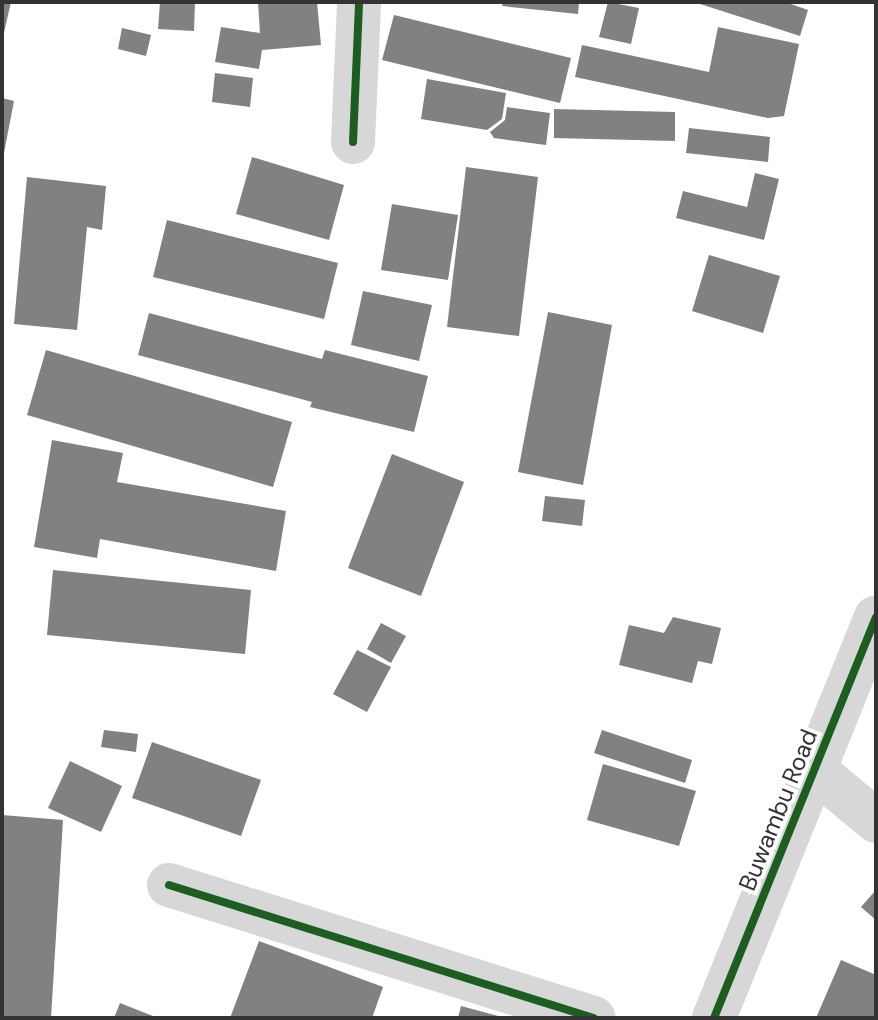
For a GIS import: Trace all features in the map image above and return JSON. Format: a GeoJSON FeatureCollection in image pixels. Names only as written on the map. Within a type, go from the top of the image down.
{"type":"FeatureCollection","features":[{"type":"Feature","properties":{"kind":"street"},"geometry":{"type":"LineString","coordinates":[[353,142],[359,2]]}},
{"type":"Feature","properties":{"kind":"street","name":"Buwambu Road"},"geometry":{"type":"LineString","coordinates":[[714,1018],[876,617]]}},
{"type":"Feature","properties":{"kind":"street"},"geometry":{"type":"LineString","coordinates":[[816,771],[876,821]]}},
{"type":"Feature","properties":{"kind":"street"},"geometry":{"type":"LineString","coordinates":[[169,885],[594,1018]]}},
{"type":"Feature","properties":{"kind":"building"},"geometry":{"type":"Polygon","coordinates":[[[2,2],[11,2],[3,37],[2,37],[2,2]]]}},
{"type":"Feature","properties":{"kind":"building"},"geometry":{"type":"Polygon","coordinates":[[[160,2],[195,2],[194,31],[158,29],[160,2]]]}},
{"type":"Feature","properties":{"kind":"building"},"geometry":{"type":"Polygon","coordinates":[[[258,2],[317,2],[321,45],[262,50],[259,69],[215,62],[221,27],[260,33],[258,2]]]}},
{"type":"Feature","properties":{"kind":"building"},"geometry":{"type":"Polygon","coordinates":[[[503,2],[579,2],[578,14],[502,6],[503,2]]]}},
{"type":"Feature","properties":{"kind":"building"},"geometry":{"type":"Polygon","coordinates":[[[608,2],[639,8],[631,44],[599,37],[608,2]]]}},
{"type":"Feature","properties":{"kind":"building"},"geometry":{"type":"Polygon","coordinates":[[[785,2],[808,10],[800,36],[697,3],[785,2]]]}},
{"type":"Feature","properties":{"kind":"building"},"geometry":{"type":"Polygon","coordinates":[[[394,15],[571,58],[560,103],[382,60],[394,15]]]}},
{"type":"Feature","properties":{"kind":"building"},"geometry":{"type":"Polygon","coordinates":[[[718,27],[799,44],[784,116],[768,118],[575,77],[582,45],[709,72],[718,27]]]}},
{"type":"Feature","properties":{"kind":"building"},"geometry":{"type":"Polygon","coordinates":[[[122,28],[151,35],[146,56],[118,49],[122,28]]]}},
{"type":"Feature","properties":{"kind":"building"},"geometry":{"type":"Polygon","coordinates":[[[215,73],[253,78],[250,107],[212,102],[215,73]]]}},
{"type":"Feature","properties":{"kind":"building"},"geometry":{"type":"Polygon","coordinates":[[[427,79],[506,93],[502,119],[487,130],[421,119],[427,79]]]}},
{"type":"Feature","properties":{"kind":"building"},"geometry":{"type":"Polygon","coordinates":[[[2,98],[14,101],[3,158],[2,158],[2,98]]]}},
{"type":"Feature","properties":{"kind":"building"},"geometry":{"type":"Polygon","coordinates":[[[507,107],[550,113],[546,145],[494,138],[490,132],[505,120],[507,107]]]}},
{"type":"Feature","properties":{"kind":"building"},"geometry":{"type":"Polygon","coordinates":[[[554,109],[675,112],[675,141],[554,138],[554,109]]]}},
{"type":"Feature","properties":{"kind":"building"},"geometry":{"type":"Polygon","coordinates":[[[689,128],[770,137],[768,162],[686,153],[689,128]]]}},
{"type":"Feature","properties":{"kind":"building"},"geometry":{"type":"Polygon","coordinates":[[[252,157],[344,185],[329,240],[236,214],[252,157]]]}},
{"type":"Feature","properties":{"kind":"building"},"geometry":{"type":"Polygon","coordinates":[[[466,167],[538,177],[519,336],[447,327],[466,167]]]}},
{"type":"Feature","properties":{"kind":"building"},"geometry":{"type":"Polygon","coordinates":[[[755,173],[779,179],[764,240],[676,218],[683,191],[747,207],[755,173]]]}},
{"type":"Feature","properties":{"kind":"building"},"geometry":{"type":"Polygon","coordinates":[[[27,177],[106,186],[102,230],[87,227],[77,330],[14,324],[27,177]]]}},
{"type":"Feature","properties":{"kind":"building"},"geometry":{"type":"Polygon","coordinates":[[[392,204],[458,215],[448,280],[381,270],[392,204]]]}},
{"type":"Feature","properties":{"kind":"building"},"geometry":{"type":"Polygon","coordinates":[[[167,220],[338,263],[324,319],[153,277],[167,220]]]}},
{"type":"Feature","properties":{"kind":"building"},"geometry":{"type":"Polygon","coordinates":[[[709,255],[780,276],[763,333],[692,311],[709,255]]]}},
{"type":"Feature","properties":{"kind":"building"},"geometry":{"type":"Polygon","coordinates":[[[363,291],[432,305],[419,361],[351,345],[363,291]]]}},
{"type":"Feature","properties":{"kind":"building"},"geometry":{"type":"Polygon","coordinates":[[[548,312],[612,325],[583,485],[518,472],[548,312]]]}},
{"type":"Feature","properties":{"kind":"building"},"geometry":{"type":"Polygon","coordinates":[[[149,313],[322,359],[325,350],[428,376],[414,432],[310,407],[312,402],[138,355],[149,313]]]}},
{"type":"Feature","properties":{"kind":"building"},"geometry":{"type":"Polygon","coordinates":[[[46,350],[292,422],[273,487],[27,415],[46,350]]]}},
{"type":"Feature","properties":{"kind":"building"},"geometry":{"type":"Polygon","coordinates":[[[52,440],[123,453],[117,482],[286,511],[276,571],[100,539],[97,558],[34,547],[52,440]]]}},
{"type":"Feature","properties":{"kind":"building"},"geometry":{"type":"Polygon","coordinates":[[[392,454],[464,482],[421,596],[348,568],[392,454]]]}},
{"type":"Feature","properties":{"kind":"building"},"geometry":{"type":"Polygon","coordinates":[[[545,496],[585,500],[582,526],[542,521],[545,496]]]}},
{"type":"Feature","properties":{"kind":"building"},"geometry":{"type":"Polygon","coordinates":[[[53,570],[251,590],[245,654],[47,635],[53,570]]]}},
{"type":"Feature","properties":{"kind":"building"},"geometry":{"type":"Polygon","coordinates":[[[673,617],[721,628],[712,664],[698,661],[692,683],[619,665],[629,625],[664,633],[673,617]]]}},
{"type":"Feature","properties":{"kind":"building"},"geometry":{"type":"Polygon","coordinates":[[[381,623],[406,636],[391,663],[367,649],[381,623]]]}},
{"type":"Feature","properties":{"kind":"building"},"geometry":{"type":"Polygon","coordinates":[[[357,650],[391,667],[367,712],[333,694],[357,650]]]}},
{"type":"Feature","properties":{"kind":"building"},"geometry":{"type":"Polygon","coordinates":[[[104,730],[138,734],[136,752],[101,747],[104,730]]]}},
{"type":"Feature","properties":{"kind":"building"},"geometry":{"type":"Polygon","coordinates":[[[602,730],[692,760],[685,783],[594,753],[602,730]]]}},
{"type":"Feature","properties":{"kind":"building"},"geometry":{"type":"Polygon","coordinates":[[[152,742],[261,780],[241,836],[132,798],[152,742]]]}},
{"type":"Feature","properties":{"kind":"building"},"geometry":{"type":"Polygon","coordinates":[[[70,761],[122,786],[101,832],[48,808],[70,761]]]}},
{"type":"Feature","properties":{"kind":"building"},"geometry":{"type":"Polygon","coordinates":[[[603,764],[696,791],[679,846],[587,820],[603,764]]]}},
{"type":"Feature","properties":{"kind":"building"},"geometry":{"type":"Polygon","coordinates":[[[2,815],[63,820],[51,1018],[2,1018],[2,815]]]}},
{"type":"Feature","properties":{"kind":"building"},"geometry":{"type":"Polygon","coordinates":[[[876,890],[876,920],[861,907],[876,890]]]}},
{"type":"Feature","properties":{"kind":"building"},"geometry":{"type":"Polygon","coordinates":[[[259,941],[383,987],[372,1018],[230,1018],[259,941]]]}},
{"type":"Feature","properties":{"kind":"building"},"geometry":{"type":"Polygon","coordinates":[[[841,960],[876,975],[876,1018],[816,1018],[841,960]]]}},
{"type":"Feature","properties":{"kind":"building"},"geometry":{"type":"Polygon","coordinates":[[[120,1003],[158,1018],[114,1018],[120,1003]]]}},
{"type":"Feature","properties":{"kind":"building"},"geometry":{"type":"Polygon","coordinates":[[[461,1006],[502,1017],[502,1018],[458,1018],[461,1006]]]}},
{"type":"Feature","properties":{"kind":"cycle path"},"geometry":{"type":"LineString","coordinates":[[353,142],[359,2]]}},
{"type":"Feature","properties":{"kind":"cycle path"},"geometry":{"type":"LineString","coordinates":[[714,1018],[876,617]]}},
{"type":"Feature","properties":{"kind":"cycle path"},"geometry":{"type":"LineString","coordinates":[[169,885],[594,1018]]}}]}
